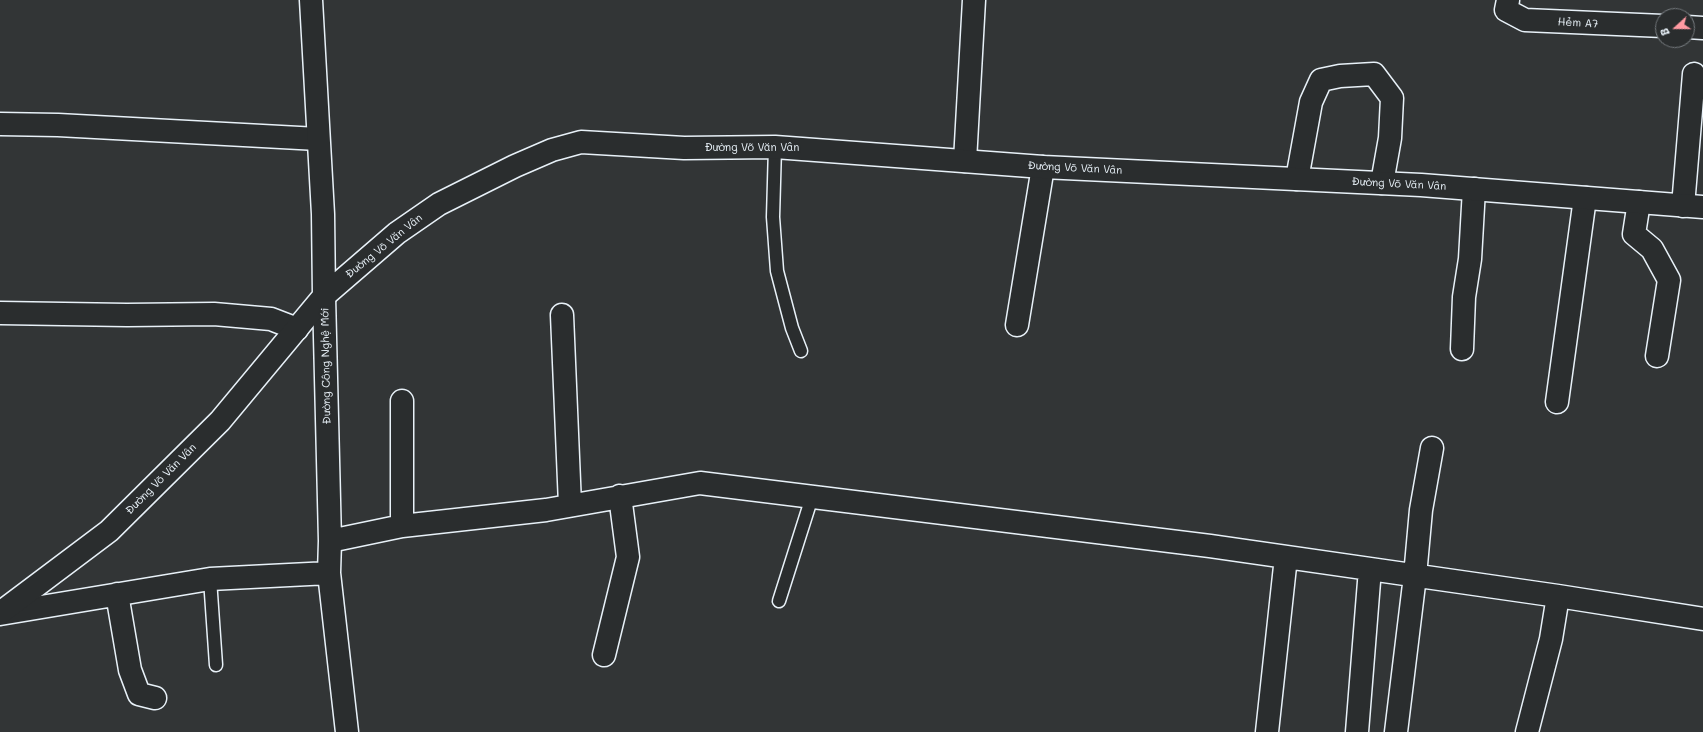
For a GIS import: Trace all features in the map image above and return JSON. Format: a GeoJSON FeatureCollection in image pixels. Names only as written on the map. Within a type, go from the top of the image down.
{"type":"FeatureCollection","features":[{"type":"Feature","properties":{"kind":"street","name":"Đường Công Nghệ Mới"},"geometry":{"type":"LineString","coordinates":[[311,0],[323,214],[330,541],[329,573],[347,732]]}},
{"type":"Feature","properties":{"kind":"street"},"geometry":{"type":"LineString","coordinates":[[965,161],[974,0]]}},
{"type":"Feature","properties":{"kind":"street","name":"Hẻm A7"},"geometry":{"type":"LineString","coordinates":[[1508,0],[1506,10],[1525,20],[1655,26]]}},
{"type":"Feature","properties":{"kind":"street"},"geometry":{"type":"LineString","coordinates":[[1296,179],[1311,102],[1321,80],[1340,76],[1374,74],[1392,98],[1390,138],[1382,183]]}},
{"type":"Feature","properties":{"kind":"street"},"geometry":{"type":"LineString","coordinates":[[1693,206],[1694,74]]}},
{"type":"Feature","properties":{"kind":"street"},"geometry":{"type":"LineString","coordinates":[[0,124],[58,125],[318,139]]}},
{"type":"Feature","properties":{"kind":"street","name":"Đường Võ Văn Vân"},"geometry":{"type":"LineString","coordinates":[[0,614],[108,531],[220,421],[324,296],[397,233],[439,204],[515,166],[552,150],[581,142],[684,148],[775,146],[1043,167],[1382,183],[1693,206]]}},
{"type":"Feature","properties":{"kind":"street"},"geometry":{"type":"LineString","coordinates":[[1017,325],[1043,167]]}},
{"type":"Feature","properties":{"kind":"street"},"geometry":{"type":"LineString","coordinates":[[1462,350],[1464,297],[1470,259],[1474,189]]}},
{"type":"Feature","properties":{"kind":"street"},"geometry":{"type":"LineString","coordinates":[[1557,402],[1585,198]]}},
{"type":"Feature","properties":{"kind":"street"},"geometry":{"type":"LineString","coordinates":[[1639,202],[1634,234],[1652,249],[1669,280],[1657,356]]}},
{"type":"Feature","properties":{"kind":"street"},"geometry":{"type":"LineString","coordinates":[[0,313],[127,315],[214,314],[271,319],[297,329]]}},
{"type":"Feature","properties":{"kind":"street"},"geometry":{"type":"LineString","coordinates":[[562,315],[570,505]]}},
{"type":"Feature","properties":{"kind":"street"},"geometry":{"type":"LineString","coordinates":[[402,401],[402,526]]}},
{"type":"Feature","properties":{"kind":"street"},"geometry":{"type":"LineString","coordinates":[[1396,732],[1416,576],[1420,510],[1432,448]]}},
{"type":"Feature","properties":{"kind":"street"},"geometry":{"type":"LineString","coordinates":[[330,541],[402,526],[546,510],[700,483],[1286,557],[1558,596],[1703,619]]}},
{"type":"Feature","properties":{"kind":"street"},"geometry":{"type":"LineString","coordinates":[[604,655],[628,557],[620,496]]}},
{"type":"Feature","properties":{"kind":"street"},"geometry":{"type":"LineString","coordinates":[[1267,732],[1286,557]]}},
{"type":"Feature","properties":{"kind":"street"},"geometry":{"type":"LineString","coordinates":[[1357,732],[1370,569]]}},
{"type":"Feature","properties":{"kind":"street"},"geometry":{"type":"LineString","coordinates":[[0,614],[210,579],[329,573]]}},
{"type":"Feature","properties":{"kind":"street"},"geometry":{"type":"LineString","coordinates":[[117,594],[130,670],[139,694],[156,698]]}},
{"type":"Feature","properties":{"kind":"street"},"geometry":{"type":"LineString","coordinates":[[1527,732],[1551,638],[1558,596]]}},
{"type":"Feature","properties":{"kind":"lane"},"geometry":{"type":"LineString","coordinates":[[775,146],[772,217],[777,270],[792,328],[801,351]]}},
{"type":"Feature","properties":{"kind":"lane"},"geometry":{"type":"LineString","coordinates":[[779,601],[812,497]]}},
{"type":"Feature","properties":{"kind":"lane"},"geometry":{"type":"LineString","coordinates":[[210,579],[216,665]]}}]}
